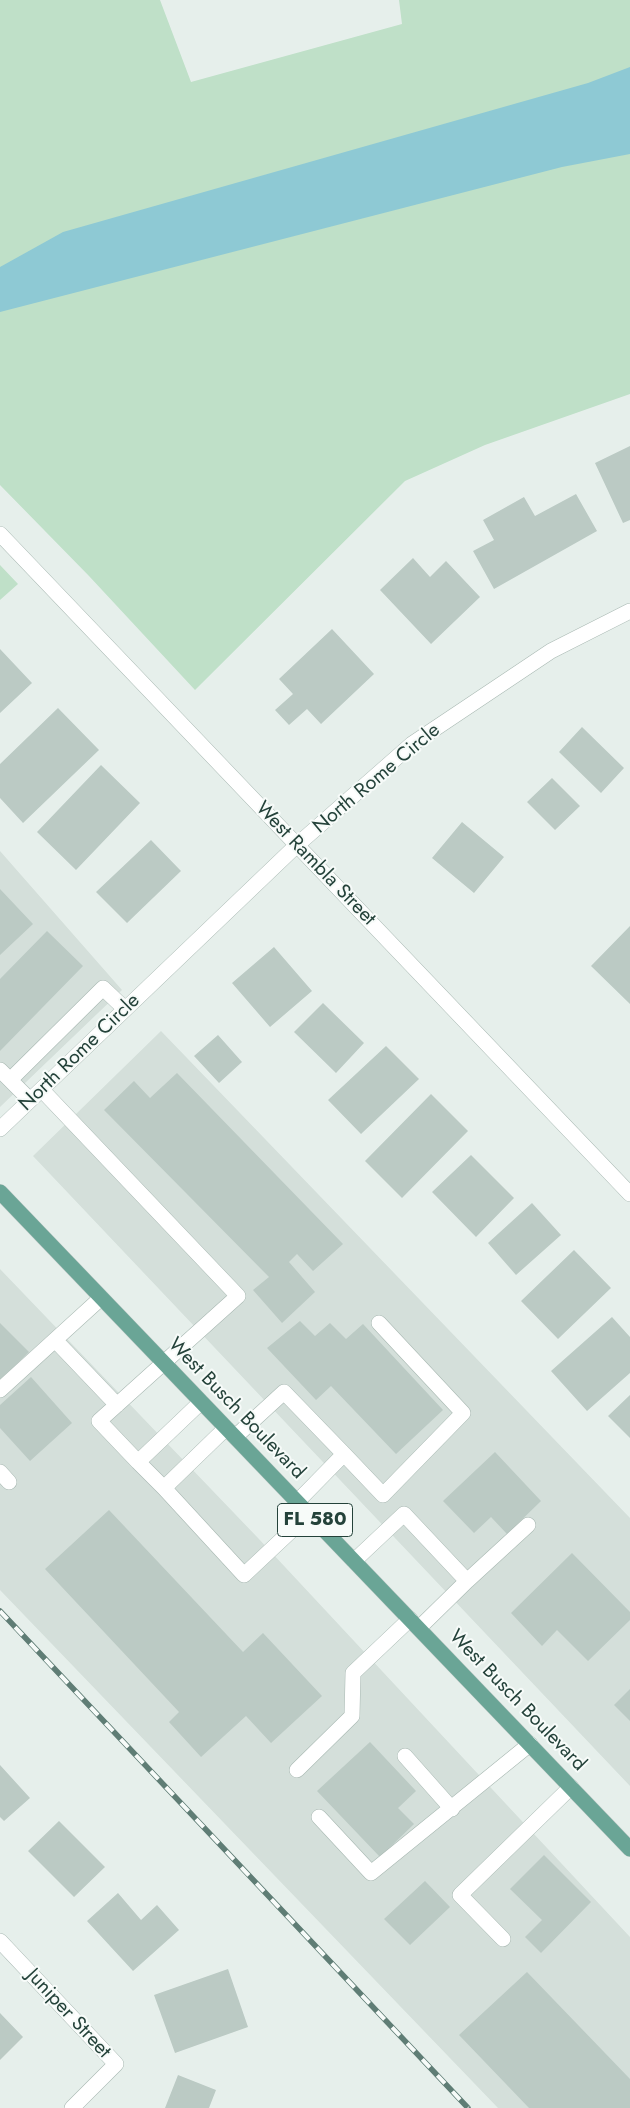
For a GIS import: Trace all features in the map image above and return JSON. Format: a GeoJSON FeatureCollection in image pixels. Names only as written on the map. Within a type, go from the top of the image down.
{"type":"FeatureCollection","features":[{"type":"Feature","properties":{"kind":"main road","name":"West Busch Boulevard"},"geometry":{"type":"LineString","coordinates":[[0,1192],[630,1849]]}},
{"type":"Feature","properties":{"kind":"street","name":"West Rambla Street"},"geometry":{"type":"LineString","coordinates":[[0,534],[630,1194]]}},
{"type":"Feature","properties":{"kind":"street","name":"North Rome Circle"},"geometry":{"type":"LineString","coordinates":[[0,1129],[297,845],[412,744],[551,651],[630,611]]}},
{"type":"Feature","properties":{"kind":"street"},"geometry":{"type":"LineString","coordinates":[[30,1100],[5,1075],[104,988],[126,1010]]}},
{"type":"Feature","properties":{"kind":"street"},"geometry":{"type":"LineString","coordinates":[[42,1090],[238,1296],[99,1421],[244,1575],[309,1514]]}},
{"type":"Feature","properties":{"kind":"street"},"geometry":{"type":"LineString","coordinates":[[0,1390],[101,1298]]}},
{"type":"Feature","properties":{"kind":"street"},"geometry":{"type":"LineString","coordinates":[[164,1488],[230,1433],[284,1392],[383,1495],[463,1414],[379,1323]]}},
{"type":"Feature","properties":{"kind":"street"},"geometry":{"type":"LineString","coordinates":[[55,1340],[117,1405]]}},
{"type":"Feature","properties":{"kind":"street"},"geometry":{"type":"LineString","coordinates":[[138,1462],[201,1402]]}},
{"type":"Feature","properties":{"kind":"street"},"geometry":{"type":"LineString","coordinates":[[297,1502],[344,1454]]}},
{"type":"Feature","properties":{"kind":"street"},"geometry":{"type":"LineString","coordinates":[[354,1561],[404,1514],[467,1582]]}},
{"type":"Feature","properties":{"kind":"street"},"geometry":{"type":"LineString","coordinates":[[297,1770],[352,1716],[353,1673],[467,1582],[528,1524]]}},
{"type":"Feature","properties":{"kind":"street"},"geometry":{"type":"LineString","coordinates":[[319,1817],[371,1873],[530,1744]]}},
{"type":"Feature","properties":{"kind":"street"},"geometry":{"type":"LineString","coordinates":[[405,1756],[452,1809]]}},
{"type":"Feature","properties":{"kind":"street"},"geometry":{"type":"LineString","coordinates":[[503,1939],[460,1896],[571,1787]]}},
{"type":"Feature","properties":{"kind":"street","name":"Juniper Street"},"geometry":{"type":"LineString","coordinates":[[0,1941],[116,2064],[72,2108]]}},
{"type":"Feature","properties":{"kind":"shaded area"},"geometry":{"type":"Polygon","coordinates":[[[0,851],[122,990],[0,1107],[0,851]]]}},
{"type":"Feature","properties":{"kind":"shaded area"},"geometry":{"type":"Polygon","coordinates":[[[161,1031],[630,1518],[630,1786],[33,1156],[161,1031]]]}},
{"type":"Feature","properties":{"kind":"shaded area"},"geometry":{"type":"Polygon","coordinates":[[[0,1269],[258,1538],[630,1937],[630,2108],[498,2108],[0,1590],[0,1269]]]}},
{"type":"Feature","properties":{"kind":"green space"},"geometry":{"type":"Polygon","coordinates":[[[0,0],[160,0],[191,82],[402,24],[399,0],[630,0],[630,394],[485,445],[405,481],[195,690],[89,576],[0,485],[0,0]]]}},
{"type":"Feature","properties":{"kind":"green space"},"geometry":{"type":"Polygon","coordinates":[[[0,565],[18,584],[0,600],[0,565]]]}},
{"type":"Feature","properties":{"kind":"water"},"geometry":{"type":"Polygon","coordinates":[[[630,67],[630,154],[562,167],[0,312],[0,267],[63,232],[588,83],[630,67]]]}},
{"type":"Feature","properties":{"kind":"building"},"geometry":{"type":"Polygon","coordinates":[[[630,446],[630,520],[623,523],[595,463],[630,446]]]}},
{"type":"Feature","properties":{"kind":"building"},"geometry":{"type":"Polygon","coordinates":[[[576,494],[597,531],[494,589],[473,551],[494,540],[483,520],[524,497],[535,516],[576,494]]]}},
{"type":"Feature","properties":{"kind":"building"},"geometry":{"type":"Polygon","coordinates":[[[413,558],[430,577],[446,561],[480,597],[431,644],[380,590],[413,558]]]}},
{"type":"Feature","properties":{"kind":"building"},"geometry":{"type":"Polygon","coordinates":[[[332,629],[374,674],[321,724],[307,709],[289,725],[275,710],[293,694],[279,679],[332,629]]]}},
{"type":"Feature","properties":{"kind":"building"},"geometry":{"type":"Polygon","coordinates":[[[0,649],[32,683],[0,713],[0,649]]]}},
{"type":"Feature","properties":{"kind":"building"},"geometry":{"type":"Polygon","coordinates":[[[58,708],[99,750],[23,823],[0,798],[0,764],[58,708]]]}},
{"type":"Feature","properties":{"kind":"building"},"geometry":{"type":"Polygon","coordinates":[[[582,727],[624,768],[601,793],[559,752],[582,727]]]}},
{"type":"Feature","properties":{"kind":"building"},"geometry":{"type":"Polygon","coordinates":[[[101,765],[140,803],[76,870],[37,832],[101,765]]]}},
{"type":"Feature","properties":{"kind":"building"},"geometry":{"type":"Polygon","coordinates":[[[552,778],[580,806],[555,830],[527,802],[552,778]]]}},
{"type":"Feature","properties":{"kind":"building"},"geometry":{"type":"Polygon","coordinates":[[[462,822],[504,857],[474,893],[432,858],[462,822]]]}},
{"type":"Feature","properties":{"kind":"building"},"geometry":{"type":"Polygon","coordinates":[[[151,840],[181,871],[127,923],[96,892],[151,840]]]}},
{"type":"Feature","properties":{"kind":"building"},"geometry":{"type":"Polygon","coordinates":[[[0,889],[33,924],[0,955],[0,889]]]}},
{"type":"Feature","properties":{"kind":"building"},"geometry":{"type":"Polygon","coordinates":[[[630,926],[630,1004],[591,966],[630,926]]]}},
{"type":"Feature","properties":{"kind":"building"},"geometry":{"type":"Polygon","coordinates":[[[47,931],[83,966],[0,1051],[0,979],[47,931]]]}},
{"type":"Feature","properties":{"kind":"building"},"geometry":{"type":"Polygon","coordinates":[[[274,947],[312,991],[270,1027],[232,983],[274,947]]]}},
{"type":"Feature","properties":{"kind":"building"},"geometry":{"type":"Polygon","coordinates":[[[323,1003],[364,1043],[336,1073],[294,1032],[323,1003]]]}},
{"type":"Feature","properties":{"kind":"building"},"geometry":{"type":"Polygon","coordinates":[[[218,1035],[242,1062],[219,1083],[194,1056],[218,1035]]]}},
{"type":"Feature","properties":{"kind":"building"},"geometry":{"type":"Polygon","coordinates":[[[386,1046],[419,1079],[361,1134],[328,1100],[386,1046]]]}},
{"type":"Feature","properties":{"kind":"building"},"geometry":{"type":"Polygon","coordinates":[[[177,1073],[343,1244],[313,1271],[297,1254],[289,1262],[315,1292],[282,1323],[253,1290],[269,1277],[104,1110],[134,1081],[150,1098],[177,1073]]]}},
{"type":"Feature","properties":{"kind":"building"},"geometry":{"type":"Polygon","coordinates":[[[431,1094],[468,1131],[402,1198],[365,1161],[431,1094]]]}},
{"type":"Feature","properties":{"kind":"building"},"geometry":{"type":"Polygon","coordinates":[[[471,1155],[514,1198],[476,1237],[432,1192],[471,1155]]]}},
{"type":"Feature","properties":{"kind":"building"},"geometry":{"type":"Polygon","coordinates":[[[532,1203],[561,1235],[516,1275],[488,1243],[532,1203]]]}},
{"type":"Feature","properties":{"kind":"building"},"geometry":{"type":"Polygon","coordinates":[[[574,1250],[611,1288],[558,1339],[521,1301],[574,1250]]]}},
{"type":"Feature","properties":{"kind":"building"},"geometry":{"type":"Polygon","coordinates":[[[612,1317],[630,1337],[630,1373],[587,1411],[551,1371],[612,1317]]]}},
{"type":"Feature","properties":{"kind":"building"},"geometry":{"type":"Polygon","coordinates":[[[300,1321],[315,1336],[330,1323],[346,1339],[363,1324],[443,1410],[396,1454],[331,1386],[316,1400],[267,1348],[300,1321]]]}},
{"type":"Feature","properties":{"kind":"building"},"geometry":{"type":"Polygon","coordinates":[[[0,1323],[29,1352],[0,1381],[0,1323]]]}},
{"type":"Feature","properties":{"kind":"building"},"geometry":{"type":"Polygon","coordinates":[[[31,1377],[72,1423],[30,1461],[0,1428],[0,1405],[31,1377]]]}},
{"type":"Feature","properties":{"kind":"building"},"geometry":{"type":"Polygon","coordinates":[[[630,1395],[630,1438],[608,1416],[630,1395]]]}},
{"type":"Feature","properties":{"kind":"building"},"geometry":{"type":"Polygon","coordinates":[[[495,1452],[541,1501],[507,1534],[491,1517],[474,1533],[443,1501],[495,1452]]]}},
{"type":"Feature","properties":{"kind":"building"},"geometry":{"type":"Polygon","coordinates":[[[109,1510],[243,1652],[263,1633],[322,1696],[271,1743],[246,1716],[201,1757],[169,1722],[179,1712],[45,1569],[109,1510]]]}},
{"type":"Feature","properties":{"kind":"building"},"geometry":{"type":"Polygon","coordinates":[[[572,1553],[630,1612],[630,1620],[588,1661],[557,1630],[542,1646],[511,1613],[572,1553]]]}},
{"type":"Feature","properties":{"kind":"building"},"geometry":{"type":"Polygon","coordinates":[[[630,1689],[630,1721],[614,1705],[630,1689]]]}},
{"type":"Feature","properties":{"kind":"building"},"geometry":{"type":"Polygon","coordinates":[[[370,1742],[416,1791],[398,1808],[414,1824],[380,1857],[317,1791],[370,1742]]]}},
{"type":"Feature","properties":{"kind":"building"},"geometry":{"type":"Polygon","coordinates":[[[0,1765],[30,1798],[4,1821],[0,1817],[0,1765]]]}},
{"type":"Feature","properties":{"kind":"building"},"geometry":{"type":"Polygon","coordinates":[[[59,1821],[105,1867],[74,1897],[28,1851],[59,1821]]]}},
{"type":"Feature","properties":{"kind":"building"},"geometry":{"type":"Polygon","coordinates":[[[544,1855],[591,1902],[541,1953],[525,1937],[542,1920],[510,1889],[544,1855]]]}},
{"type":"Feature","properties":{"kind":"building"},"geometry":{"type":"Polygon","coordinates":[[[425,1881],[450,1907],[410,1945],[384,1919],[425,1881]]]}},
{"type":"Feature","properties":{"kind":"building"},"geometry":{"type":"Polygon","coordinates":[[[118,1893],[141,1920],[157,1905],[179,1930],[133,1971],[87,1921],[118,1893]]]}},
{"type":"Feature","properties":{"kind":"building"},"geometry":{"type":"Polygon","coordinates":[[[228,1969],[248,2027],[175,2053],[154,1995],[228,1969]]]}},
{"type":"Feature","properties":{"kind":"building"},"geometry":{"type":"Polygon","coordinates":[[[527,1972],[630,2079],[630,2108],[529,2108],[459,2035],[527,1972]]]}},
{"type":"Feature","properties":{"kind":"building"},"geometry":{"type":"Polygon","coordinates":[[[0,2013],[23,2037],[0,2060],[0,2013]]]}},
{"type":"Feature","properties":{"kind":"building"},"geometry":{"type":"Polygon","coordinates":[[[178,2075],[216,2090],[209,2108],[165,2108],[178,2075]]]}},
{"type":"Feature","properties":{"kind":"railway"},"geometry":{"type":"LineString","coordinates":[[0,1611],[468,2108]]}}]}
